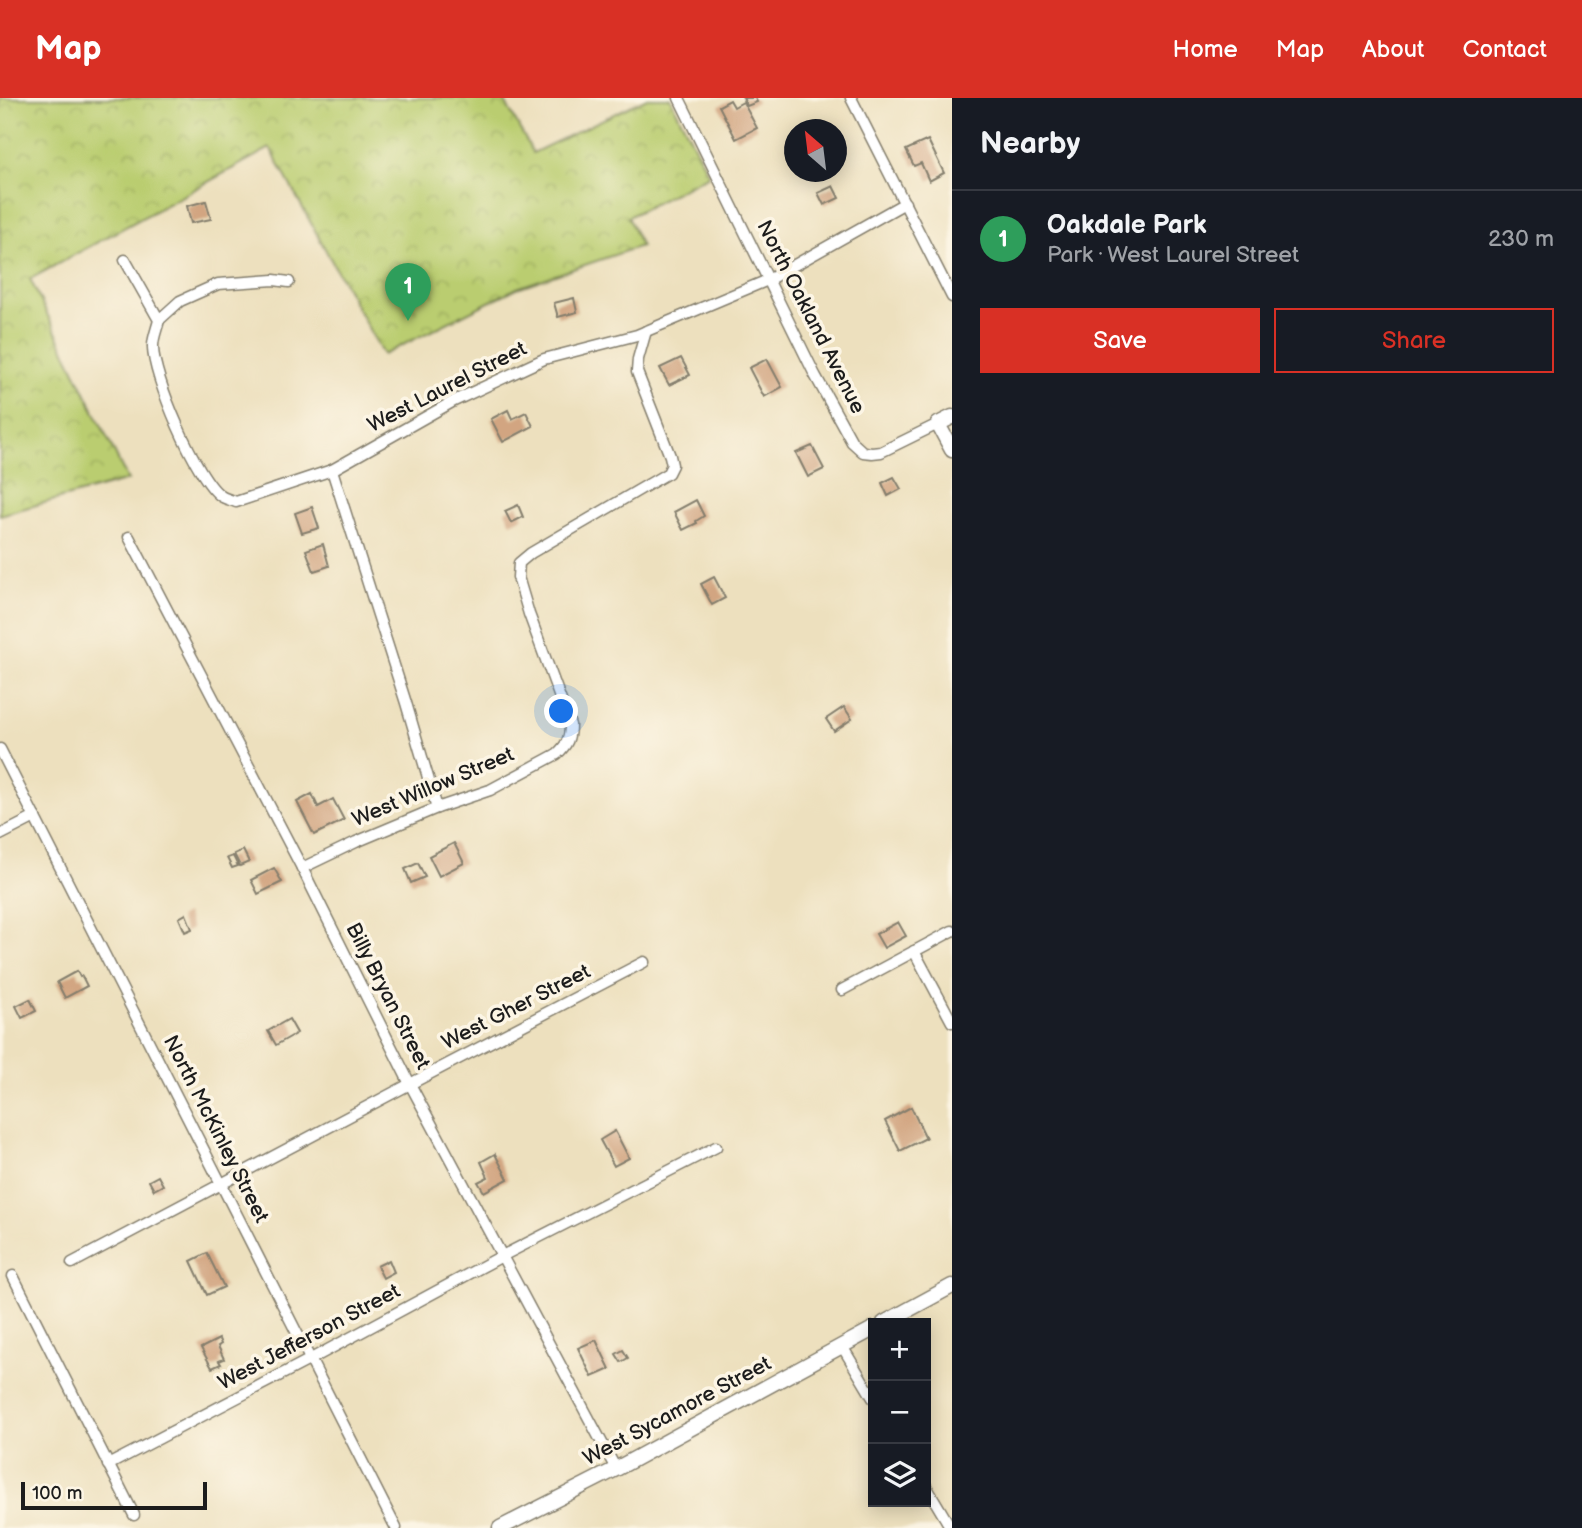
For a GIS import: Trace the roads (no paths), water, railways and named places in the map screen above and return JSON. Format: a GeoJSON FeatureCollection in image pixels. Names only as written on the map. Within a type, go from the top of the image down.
{"type":"FeatureCollection","features":[{"type":"Feature","properties":{"kind":"street"},"geometry":{"type":"LineString","coordinates":[[680,101],[694,98]]}},
{"type":"Feature","properties":{"kind":"street"},"geometry":{"type":"LineString","coordinates":[[851,98],[952,297]]}},
{"type":"Feature","properties":{"kind":"street","name":"North Oakland Avenue"},"geometry":{"type":"LineString","coordinates":[[680,101],[815,375],[852,442],[863,452],[881,452],[939,424]]}},
{"type":"Feature","properties":{"kind":"street","name":"West Laurel Street"},"geometry":{"type":"LineString","coordinates":[[159,320],[154,336],[155,363],[192,458],[222,497],[236,502],[332,470],[454,401],[544,359],[646,331],[768,280],[905,203]]}},
{"type":"Feature","properties":{"kind":"street"},"geometry":{"type":"LineString","coordinates":[[125,260],[159,320],[180,301],[218,284],[274,280],[289,282]]}},
{"type":"Feature","properties":{"kind":"street","name":"West Willow Street"},"geometry":{"type":"LineString","coordinates":[[302,868],[438,808],[491,790],[564,748],[570,738],[570,725],[529,614],[518,577],[519,563],[531,552],[668,473],[672,465],[670,456],[637,372],[646,331]]}},
{"type":"Feature","properties":{"kind":"street"},"geometry":{"type":"LineString","coordinates":[[952,417],[939,424],[952,450]]}},
{"type":"Feature","properties":{"kind":"street"},"geometry":{"type":"LineString","coordinates":[[332,470],[438,808]]}},
{"type":"Feature","properties":{"kind":"street","name":"Billy Bryan Street"},"geometry":{"type":"LineString","coordinates":[[129,537],[302,868],[410,1084],[616,1469]]}},
{"type":"Feature","properties":{"kind":"street","name":"North McKinley Street"},"geometry":{"type":"LineString","coordinates":[[0,749],[396,1528]]}},
{"type":"Feature","properties":{"kind":"street"},"geometry":{"type":"LineString","coordinates":[[0,835],[35,817]]}},
{"type":"Feature","properties":{"kind":"street"},"geometry":{"type":"LineString","coordinates":[[842,989],[952,930]]}},
{"type":"Feature","properties":{"kind":"street"},"geometry":{"type":"LineString","coordinates":[[914,951],[952,1021]]}},
{"type":"Feature","properties":{"kind":"street","name":"West Gher Street"},"geometry":{"type":"LineString","coordinates":[[72,1263],[644,962]]}},
{"type":"Feature","properties":{"kind":"street","name":"West Jefferson Street"},"geometry":{"type":"LineString","coordinates":[[108,1465],[502,1256],[716,1147]]}},
{"type":"Feature","properties":{"kind":"street"},"geometry":{"type":"LineString","coordinates":[[13,1276],[134,1515]]}},
{"type":"Feature","properties":{"kind":"street"},"geometry":{"type":"LineString","coordinates":[[893,1318],[952,1286]]}},
{"type":"Feature","properties":{"kind":"street","name":"West Sycamore Street"},"geometry":{"type":"LineString","coordinates":[[500,1528],[616,1469],[868,1332]]}},
{"type":"Feature","properties":{"kind":"street"},"geometry":{"type":"LineString","coordinates":[[842,1346],[868,1390]]}},
{"type":"Feature","properties":{"kind":"street"},"geometry":{"type":"LineString","coordinates":[[931,1494],[951,1528]]}},
{"type":"Feature","properties":{"kind":"place","name":"Oakdale Park"},"geometry":{"type":"Point","coordinates":[408,321]}}]}
